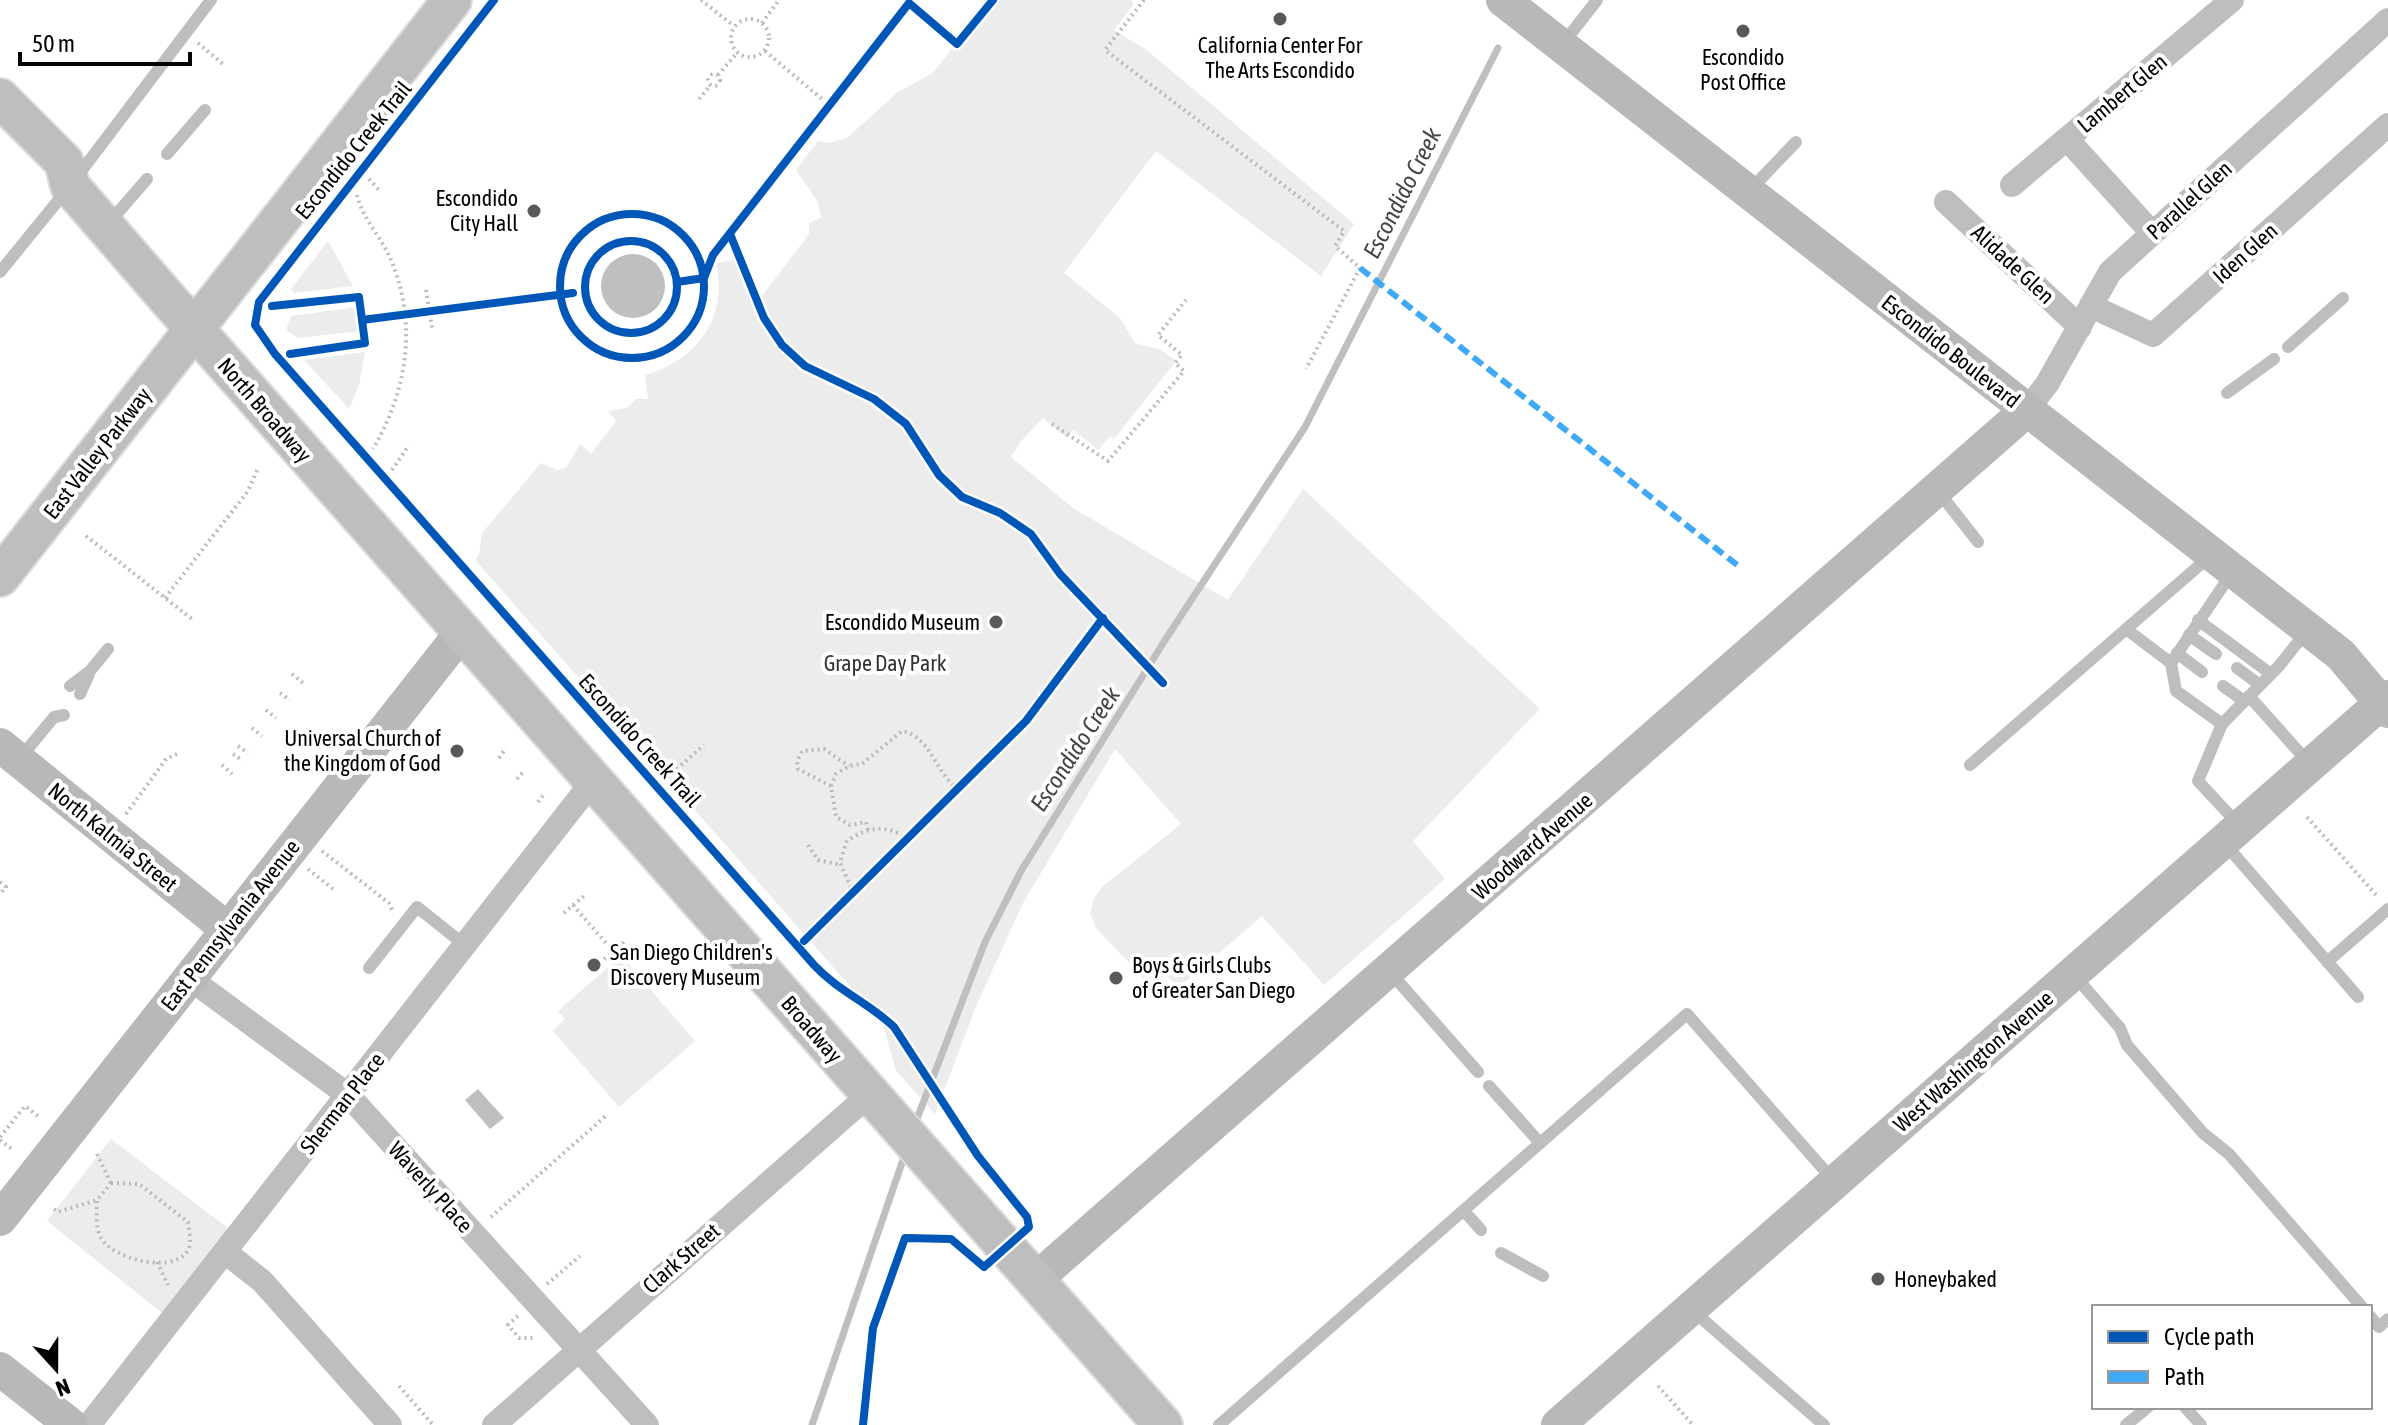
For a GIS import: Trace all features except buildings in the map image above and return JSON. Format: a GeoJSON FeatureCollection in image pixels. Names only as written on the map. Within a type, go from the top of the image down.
{"type":"FeatureCollection","features":[{"type":"Feature","properties":{"kind":"main road","name":"East Valley Parkway"},"geometry":{"type":"LineString","coordinates":[[0,577],[452,0]]}},
{"type":"Feature","properties":{"kind":"main road","name":"North Broadway"},"geometry":{"type":"LineString","coordinates":[[0,98],[64,162],[70,186],[462,632]]}},
{"type":"Feature","properties":{"kind":"main road","name":"North Broadway"},"geometry":{"type":"LineString","coordinates":[[0,124],[49,179],[70,186]]}},
{"type":"Feature","properties":{"kind":"main road","name":"Broadway"},"geometry":{"type":"LineString","coordinates":[[462,632],[1035,1280],[1155,1423]]}},
{"type":"Feature","properties":{"kind":"street","name":"Escondido Boulevard"},"geometry":{"type":"LineString","coordinates":[[1503,0],[2341,655],[2386,704]]}},
{"type":"Feature","properties":{"kind":"street","name":"Lambert Glen"},"geometry":{"type":"LineString","coordinates":[[2012,185],[2232,0]]}},
{"type":"Feature","properties":{"kind":"street","name":"Parallel Glen"},"geometry":{"type":"LineString","coordinates":[[2027,410],[2110,272],[2388,20]]}},
{"type":"Feature","properties":{"kind":"street","name":"Iden Glen"},"geometry":{"type":"LineString","coordinates":[[2086,316],[2153,335],[2388,125]]}},
{"type":"Feature","properties":{"kind":"street"},"geometry":{"type":"LineString","coordinates":[[2067,139],[2152,233]]}},
{"type":"Feature","properties":{"kind":"street","name":"Alidade Glen"},"geometry":{"type":"LineString","coordinates":[[1946,202],[2086,316]]}},
{"type":"Feature","properties":{"kind":"street","name":"Woodward Avenue"},"geometry":{"type":"LineString","coordinates":[[1035,1280],[2027,410]]}},
{"type":"Feature","properties":{"kind":"street","name":"East Pennsylvania Avenue"},"geometry":{"type":"LineString","coordinates":[[0,1219],[462,632]]}},
{"type":"Feature","properties":{"kind":"street","name":"West Washington Avenue"},"geometry":{"type":"LineString","coordinates":[[1558,1425],[2310,765],[2386,704]]}},
{"type":"Feature","properties":{"kind":"street","name":"North Kalmia Street"},"geometry":{"type":"LineString","coordinates":[[9,752],[227,929]]}},
{"type":"Feature","properties":{"kind":"street","name":"Sherman Place"},"geometry":{"type":"LineString","coordinates":[[89,1425],[593,781]]}},
{"type":"Feature","properties":{"kind":"street","name":"Waverly Place"},"geometry":{"type":"LineString","coordinates":[[189,978],[348,1095],[525,1306],[576,1350],[647,1425]]}},
{"type":"Feature","properties":{"kind":"street","name":"Clark Street"},"geometry":{"type":"LineString","coordinates":[[494,1425],[576,1350],[881,1107]]}},
{"type":"Feature","properties":{"kind":"street"},"geometry":{"type":"LineString","coordinates":[[225,1252],[262,1281],[390,1425]]}},
{"type":"Feature","properties":{"kind":"street"},"geometry":{"type":"LineString","coordinates":[[0,1369],[71,1425]]}},
{"type":"Feature","properties":{"kind":"lane"},"geometry":{"type":"LineString","coordinates":[[0,272],[70,186],[211,0]]}},
{"type":"Feature","properties":{"kind":"lane"},"geometry":{"type":"LineString","coordinates":[[1561,45],[1597,0]]}},
{"type":"Feature","properties":{"kind":"lane"},"geometry":{"type":"LineString","coordinates":[[167,154],[205,110]]}},
{"type":"Feature","properties":{"kind":"lane"},"geometry":{"type":"LineString","coordinates":[[1748,192],[1796,142]]}},
{"type":"Feature","properties":{"kind":"lane"},"geometry":{"type":"LineString","coordinates":[[106,227],[147,179]]}},
{"type":"Feature","properties":{"kind":"lane"},"geometry":{"type":"LineString","coordinates":[[2288,347],[2343,298]]}},
{"type":"Feature","properties":{"kind":"lane"},"geometry":{"type":"LineString","coordinates":[[2227,393],[2274,359]]}},
{"type":"Feature","properties":{"kind":"lane"},"geometry":{"type":"LineString","coordinates":[[1937,490],[1978,542]]}},
{"type":"Feature","properties":{"kind":"lane"},"geometry":{"type":"LineString","coordinates":[[2222,563],[2198,620],[2174,658],[2176,691],[2222,724]]}},
{"type":"Feature","properties":{"kind":"lane"},"geometry":{"type":"LineString","coordinates":[[1970,765],[2126,629],[2222,563]]}},
{"type":"Feature","properties":{"kind":"lane"},"geometry":{"type":"LineString","coordinates":[[2198,620],[2271,674]]}},
{"type":"Feature","properties":{"kind":"lane"},"geometry":{"type":"LineString","coordinates":[[2126,629],[2202,672]]}},
{"type":"Feature","properties":{"kind":"lane"},"geometry":{"type":"LineString","coordinates":[[2308,629],[2271,674],[2222,724],[2198,781],[2231,834],[2327,962],[2358,997]]}},
{"type":"Feature","properties":{"kind":"lane"},"geometry":{"type":"LineString","coordinates":[[2189,635],[2216,654]]}},
{"type":"Feature","properties":{"kind":"lane"},"geometry":{"type":"LineString","coordinates":[[75,690],[108,649]]}},
{"type":"Feature","properties":{"kind":"lane"},"geometry":{"type":"LineString","coordinates":[[2237,668],[2260,685]]}},
{"type":"Feature","properties":{"kind":"lane"},"geometry":{"type":"LineString","coordinates":[[2223,686],[2247,698],[2310,765]]}},
{"type":"Feature","properties":{"kind":"lane"},"geometry":{"type":"LineString","coordinates":[[9,752],[57,713]]}},
{"type":"Feature","properties":{"kind":"lane"},"geometry":{"type":"LineString","coordinates":[[369,968],[417,907],[466,946]]}},
{"type":"Feature","properties":{"kind":"lane"},"geometry":{"type":"LineString","coordinates":[[2327,962],[2388,909]]}},
{"type":"Feature","properties":{"kind":"lane"},"geometry":{"type":"LineString","coordinates":[[1389,971],[1478,1072]]}},
{"type":"Feature","properties":{"kind":"lane"},"geometry":{"type":"LineString","coordinates":[[2073,973],[2120,1028],[2127,1045],[2203,1133],[2229,1154],[2360,1305]]}},
{"type":"Feature","properties":{"kind":"lane"},"geometry":{"type":"LineString","coordinates":[[1219,1425],[1687,1014],[1835,1182]]}},
{"type":"Feature","properties":{"kind":"lane"},"geometry":{"type":"LineString","coordinates":[[1489,1086],[1540,1143]]}},
{"type":"Feature","properties":{"kind":"lane"},"geometry":{"type":"LineString","coordinates":[[1464,1211],[1481,1230]]}},
{"type":"Feature","properties":{"kind":"lane"},"geometry":{"type":"LineString","coordinates":[[1501,1253],[1543,1276]]}},
{"type":"Feature","properties":{"kind":"lane"},"geometry":{"type":"LineString","coordinates":[[1691,1309],[1824,1425]]}},
{"type":"Feature","properties":{"kind":"lane"},"geometry":{"type":"LineString","coordinates":[[2372,1318],[2379,1327],[2388,1319]]}},
{"type":"Feature","properties":{"kind":"lane"},"geometry":{"type":"LineString","coordinates":[[2126,1425],[2146,1409]]}},
{"type":"Feature","properties":{"kind":"lane"},"geometry":{"type":"LineString","coordinates":[[2187,1409],[2201,1425]]}},
{"type":"Feature","properties":{"kind":"path"},"geometry":{"type":"LineString","coordinates":[[701,0],[734,26]]}},
{"type":"Feature","properties":{"kind":"path"},"geometry":{"type":"LineString","coordinates":[[762,23],[779,0]]}},
{"type":"Feature","properties":{"kind":"path"},"geometry":{"type":"LineString","coordinates":[[1144,0],[1105,50],[1344,231],[1335,246],[1360,268],[1306,369]]}},
{"type":"Feature","properties":{"kind":"path"},"geometry":{"type":"LineString","coordinates":[[744,20],[762,23],[769,33],[765,51],[754,58],[737,53],[730,39],[734,26],[744,20]]}},
{"type":"Feature","properties":{"kind":"path"},"geometry":{"type":"LineString","coordinates":[[186,33],[224,65]]}},
{"type":"Feature","properties":{"kind":"path"},"geometry":{"type":"LineString","coordinates":[[765,51],[829,105]]}},
{"type":"Feature","properties":{"kind":"path"},"geometry":{"type":"LineString","coordinates":[[711,86],[708,78],[718,75],[737,53]]}},
{"type":"Feature","properties":{"kind":"path"},"geometry":{"type":"LineString","coordinates":[[699,99],[711,86],[719,84],[718,75]]}},
{"type":"Feature","properties":{"kind":"path"},"geometry":{"type":"LineString","coordinates":[[820,117],[838,94]]}},
{"type":"Feature","properties":{"kind":"path"},"geometry":{"type":"LineString","coordinates":[[369,179],[379,190]]}},
{"type":"Feature","properties":{"kind":"path"},"geometry":{"type":"LineString","coordinates":[[357,195],[392,262],[405,314],[402,382],[396,406],[373,449]]}},
{"type":"Feature","properties":{"kind":"path"},"geometry":{"type":"LineString","coordinates":[[426,290],[432,328]]}},
{"type":"Feature","properties":{"kind":"path"},"geometry":{"type":"LineString","coordinates":[[1052,424],[1108,461],[1184,371],[1175,363],[1182,355],[1158,335],[1186,300]]}},
{"type":"Feature","properties":{"kind":"path"},"geometry":{"type":"LineString","coordinates":[[395,315],[443,309]]}},
{"type":"Feature","properties":{"kind":"path"},"geometry":{"type":"LineString","coordinates":[[392,470],[409,445]]}},
{"type":"Feature","properties":{"kind":"path"},"geometry":{"type":"LineString","coordinates":[[361,452],[371,463]]}},
{"type":"Feature","properties":{"kind":"path"},"geometry":{"type":"LineString","coordinates":[[165,598],[248,491],[258,468]]}},
{"type":"Feature","properties":{"kind":"path"},"geometry":{"type":"LineString","coordinates":[[381,474],[390,484]]}},
{"type":"Feature","properties":{"kind":"path"},"geometry":{"type":"LineString","coordinates":[[86,536],[192,619]]}},
{"type":"Feature","properties":{"kind":"path"},"geometry":{"type":"LineString","coordinates":[[292,674],[303,683]]}},
{"type":"Feature","properties":{"kind":"path"},"geometry":{"type":"LineString","coordinates":[[280,693],[290,700]]}},
{"type":"Feature","properties":{"kind":"path"},"geometry":{"type":"LineString","coordinates":[[266,710],[276,718]]}},
{"type":"Feature","properties":{"kind":"path"},"geometry":{"type":"LineString","coordinates":[[252,728],[262,736]]}},
{"type":"Feature","properties":{"kind":"path"},"geometry":{"type":"LineString","coordinates":[[868,830],[866,822],[850,825],[836,817],[831,786],[836,774],[849,766],[862,764],[902,731],[918,735],[931,759],[958,789]]}},
{"type":"Feature","properties":{"kind":"path"},"geometry":{"type":"LineString","coordinates":[[663,781],[704,745]]}},
{"type":"Feature","properties":{"kind":"path"},"geometry":{"type":"LineString","coordinates":[[238,746],[248,753]]}},
{"type":"Feature","properties":{"kind":"path"},"geometry":{"type":"LineString","coordinates":[[499,758],[506,748]]}},
{"type":"Feature","properties":{"kind":"path"},"geometry":{"type":"LineString","coordinates":[[831,786],[798,769],[797,761],[802,751],[824,749],[849,766]]}},
{"type":"Feature","properties":{"kind":"path"},"geometry":{"type":"LineString","coordinates":[[109,834],[166,759],[177,754]]}},
{"type":"Feature","properties":{"kind":"path"},"geometry":{"type":"LineString","coordinates":[[233,754],[243,761]]}},
{"type":"Feature","properties":{"kind":"path"},"geometry":{"type":"LineString","coordinates":[[222,765],[232,774]]}},
{"type":"Feature","properties":{"kind":"path"},"geometry":{"type":"LineString","coordinates":[[517,779],[525,770]]}},
{"type":"Feature","properties":{"kind":"path"},"geometry":{"type":"LineString","coordinates":[[948,799],[968,779]]}},
{"type":"Feature","properties":{"kind":"path"},"geometry":{"type":"LineString","coordinates":[[538,802],[545,793]]}},
{"type":"Feature","properties":{"kind":"path"},"geometry":{"type":"LineString","coordinates":[[2307,817],[2379,897]]}},
{"type":"Feature","properties":{"kind":"path"},"geometry":{"type":"LineString","coordinates":[[853,893],[841,865],[842,850],[847,841],[868,830],[893,830],[906,842],[918,830]]}},
{"type":"Feature","properties":{"kind":"path"},"geometry":{"type":"LineString","coordinates":[[808,845],[818,860],[841,865]]}},
{"type":"Feature","properties":{"kind":"path"},"geometry":{"type":"LineString","coordinates":[[330,857],[389,903],[392,918],[401,926]]}},
{"type":"Feature","properties":{"kind":"path"},"geometry":{"type":"LineString","coordinates":[[316,875],[333,889]]}},
{"type":"Feature","properties":{"kind":"path"},"geometry":{"type":"LineString","coordinates":[[0,882],[6,887],[0,894]]}},
{"type":"Feature","properties":{"kind":"path"},"geometry":{"type":"LineString","coordinates":[[843,903],[863,883]]}},
{"type":"Feature","properties":{"kind":"path"},"geometry":{"type":"LineString","coordinates":[[564,913],[584,896]]}},
{"type":"Feature","properties":{"kind":"path"},"geometry":{"type":"LineString","coordinates":[[573,905],[619,958]]}},
{"type":"Feature","properties":{"kind":"path"},"geometry":{"type":"LineString","coordinates":[[604,959],[624,942]]}},
{"type":"Feature","properties":{"kind":"path"},"geometry":{"type":"LineString","coordinates":[[13,1150],[0,1138],[25,1106],[39,1117]]}},
{"type":"Feature","properties":{"kind":"path"},"geometry":{"type":"LineString","coordinates":[[491,1217],[608,1114]]}},
{"type":"Feature","properties":{"kind":"path"},"geometry":{"type":"LineString","coordinates":[[97,1154],[111,1183]]}},
{"type":"Feature","properties":{"kind":"path"},"geometry":{"type":"LineString","coordinates":[[97,1200],[98,1230],[102,1241],[119,1254],[157,1262],[185,1255],[190,1245],[188,1222],[139,1184],[111,1183]]}},
{"type":"Feature","properties":{"kind":"path"},"geometry":{"type":"LineString","coordinates":[[54,1209],[58,1212],[97,1200],[111,1183]]}},
{"type":"Feature","properties":{"kind":"path"},"geometry":{"type":"LineString","coordinates":[[536,1338],[519,1338],[508,1325],[580,1256]]}},
{"type":"Feature","properties":{"kind":"path"},"geometry":{"type":"LineString","coordinates":[[399,1386],[433,1425]]}},
{"type":"Feature","properties":{"kind":"path"},"geometry":{"type":"LineString","coordinates":[[1658,1386],[1693,1425]]}},
{"type":"Feature","properties":{"kind":"green space","name":"Grape Day Park"},"geometry":{"type":"Polygon","coordinates":[[[990,0],[1132,0],[1133,5],[1114,30],[1148,51],[1354,224],[1321,276],[1156,151],[1064,273],[1120,318],[1135,343],[1161,350],[1176,361],[1114,439],[1110,436],[1098,450],[1073,430],[1067,438],[1043,418],[1011,457],[1073,508],[1228,600],[1303,489],[1540,709],[1413,841],[1445,879],[1324,985],[1262,916],[1178,988],[1166,975],[1152,987],[1096,928],[1090,913],[1094,898],[1102,887],[1181,824],[1115,749],[1023,903],[977,1004],[935,1114],[896,1071],[879,1010],[863,1001],[475,560],[479,555],[482,533],[541,463],[557,470],[566,468],[580,444],[591,454],[616,421],[608,411],[627,408],[636,399],[648,399],[645,375],[680,359],[705,334],[717,301],[719,283],[716,263],[733,260],[756,304],[809,234],[809,223],[821,218],[818,202],[796,170],[818,141],[829,143],[847,138],[898,92],[933,73],[990,0]]]}},
{"type":"Feature","properties":{"kind":"green space"},"geometry":{"type":"Polygon","coordinates":[[[328,241],[353,286],[294,293],[291,289],[328,241]]]}},
{"type":"Feature","properties":{"kind":"green space"},"geometry":{"type":"Polygon","coordinates":[[[357,307],[360,331],[298,338],[286,330],[291,316],[357,307]]]}},
{"type":"Feature","properties":{"kind":"green space"},"geometry":{"type":"Polygon","coordinates":[[[365,352],[359,385],[349,409],[304,360],[365,352]]]}},
{"type":"Feature","properties":{"kind":"green space"},"geometry":{"type":"Polygon","coordinates":[[[621,956],[695,1041],[619,1107],[553,1031],[565,1019],[558,1011],[621,956]]]}},
{"type":"Feature","properties":{"kind":"green space"},"geometry":{"type":"Polygon","coordinates":[[[111,1139],[229,1229],[162,1313],[47,1221],[111,1139]]]}},
{"type":"Feature","properties":{"kind":"shaded area"},"geometry":{"type":"Polygon","coordinates":[[[633,254],[651,260],[659,268],[665,286],[659,304],[651,312],[633,318],[615,312],[607,304],[601,286],[607,268],[615,260],[633,254]]]}},
{"type":"Feature","properties":{"kind":"shaded area"},"geometry":{"type":"Polygon","coordinates":[[[478,1089],[504,1118],[490,1129],[465,1100],[478,1089]]]}},
{"type":"Feature","properties":{"kind":"waterway","name":"Escondido Creek"},"geometry":{"type":"LineString","coordinates":[[915,1124],[985,942],[1021,871],[1167,637],[1305,427],[1498,48]]}},
{"type":"Feature","properties":{"kind":"waterway","name":"Escondido Creek"},"geometry":{"type":"LineString","coordinates":[[812,1425],[906,1151]]}},
{"type":"Feature","properties":{"kind":"marked path"},"geometry":{"type":"LineString","coordinates":[[1360,268],[1741,568]]}},
{"type":"Feature","properties":{"kind":"cycle path","name":"Escondido Creek Trail"},"geometry":{"type":"LineString","coordinates":[[494,0],[259,302],[255,325],[275,354],[814,965],[894,1027],[978,1156],[1027,1217],[1029,1227],[984,1267],[951,1239],[905,1238],[873,1328],[863,1425]]}},
{"type":"Feature","properties":{"kind":"cycle path"},"geometry":{"type":"LineString","coordinates":[[677,282],[704,278],[713,255],[909,3],[957,44],[993,0]]}},
{"type":"Feature","properties":{"kind":"cycle path"},"geometry":{"type":"LineString","coordinates":[[632,214],[660,219],[683,235],[699,258],[704,286],[699,314],[683,337],[660,353],[632,358],[604,353],[581,337],[565,314],[560,286],[565,258],[581,235],[604,219],[632,214]]}},
{"type":"Feature","properties":{"kind":"cycle path"},"geometry":{"type":"LineString","coordinates":[[730,234],[764,318],[782,345],[805,366],[874,399],[906,424],[939,475],[962,497],[1000,513],[1031,534],[1060,574],[1163,683]]}},
{"type":"Feature","properties":{"kind":"cycle path"},"geometry":{"type":"LineString","coordinates":[[631,241],[649,244],[664,254],[674,269],[677,287],[674,305],[664,320],[649,330],[631,333],[613,330],[598,320],[588,305],[585,287],[588,269],[598,254],[613,244],[631,241]]}},
{"type":"Feature","properties":{"kind":"cycle path"},"geometry":{"type":"LineString","coordinates":[[362,320],[573,293]]}},
{"type":"Feature","properties":{"kind":"cycle path"},"geometry":{"type":"LineString","coordinates":[[272,306],[359,297],[365,343],[290,354]]}},
{"type":"Feature","properties":{"kind":"cycle path"},"geometry":{"type":"LineString","coordinates":[[804,941],[1026,721],[1103,618]]}},
{"type":"Feature","properties":{"kind":"place","name":"California Center For The Arts Escondido"},"geometry":{"type":"Point","coordinates":[1280,19]}},
{"type":"Feature","properties":{"kind":"place","name":"Escondido Post Office"},"geometry":{"type":"Point","coordinates":[1743,31]}},
{"type":"Feature","properties":{"kind":"place","name":"Escondido City Hall"},"geometry":{"type":"Point","coordinates":[534,211]}},
{"type":"Feature","properties":{"kind":"place","name":"Escondido Museum"},"geometry":{"type":"Point","coordinates":[996,622]}},
{"type":"Feature","properties":{"kind":"place","name":"Universal Church of the Kingdom of God"},"geometry":{"type":"Point","coordinates":[457,751]}},
{"type":"Feature","properties":{"kind":"place","name":"San Diego Children's Discovery Museum"},"geometry":{"type":"Point","coordinates":[594,965]}},
{"type":"Feature","properties":{"kind":"place","name":"Boys & Girls Clubs of Greater San Diego"},"geometry":{"type":"Point","coordinates":[1116,978]}},
{"type":"Feature","properties":{"kind":"place","name":"Honeybaked"},"geometry":{"type":"Point","coordinates":[1878,1279]}}]}
